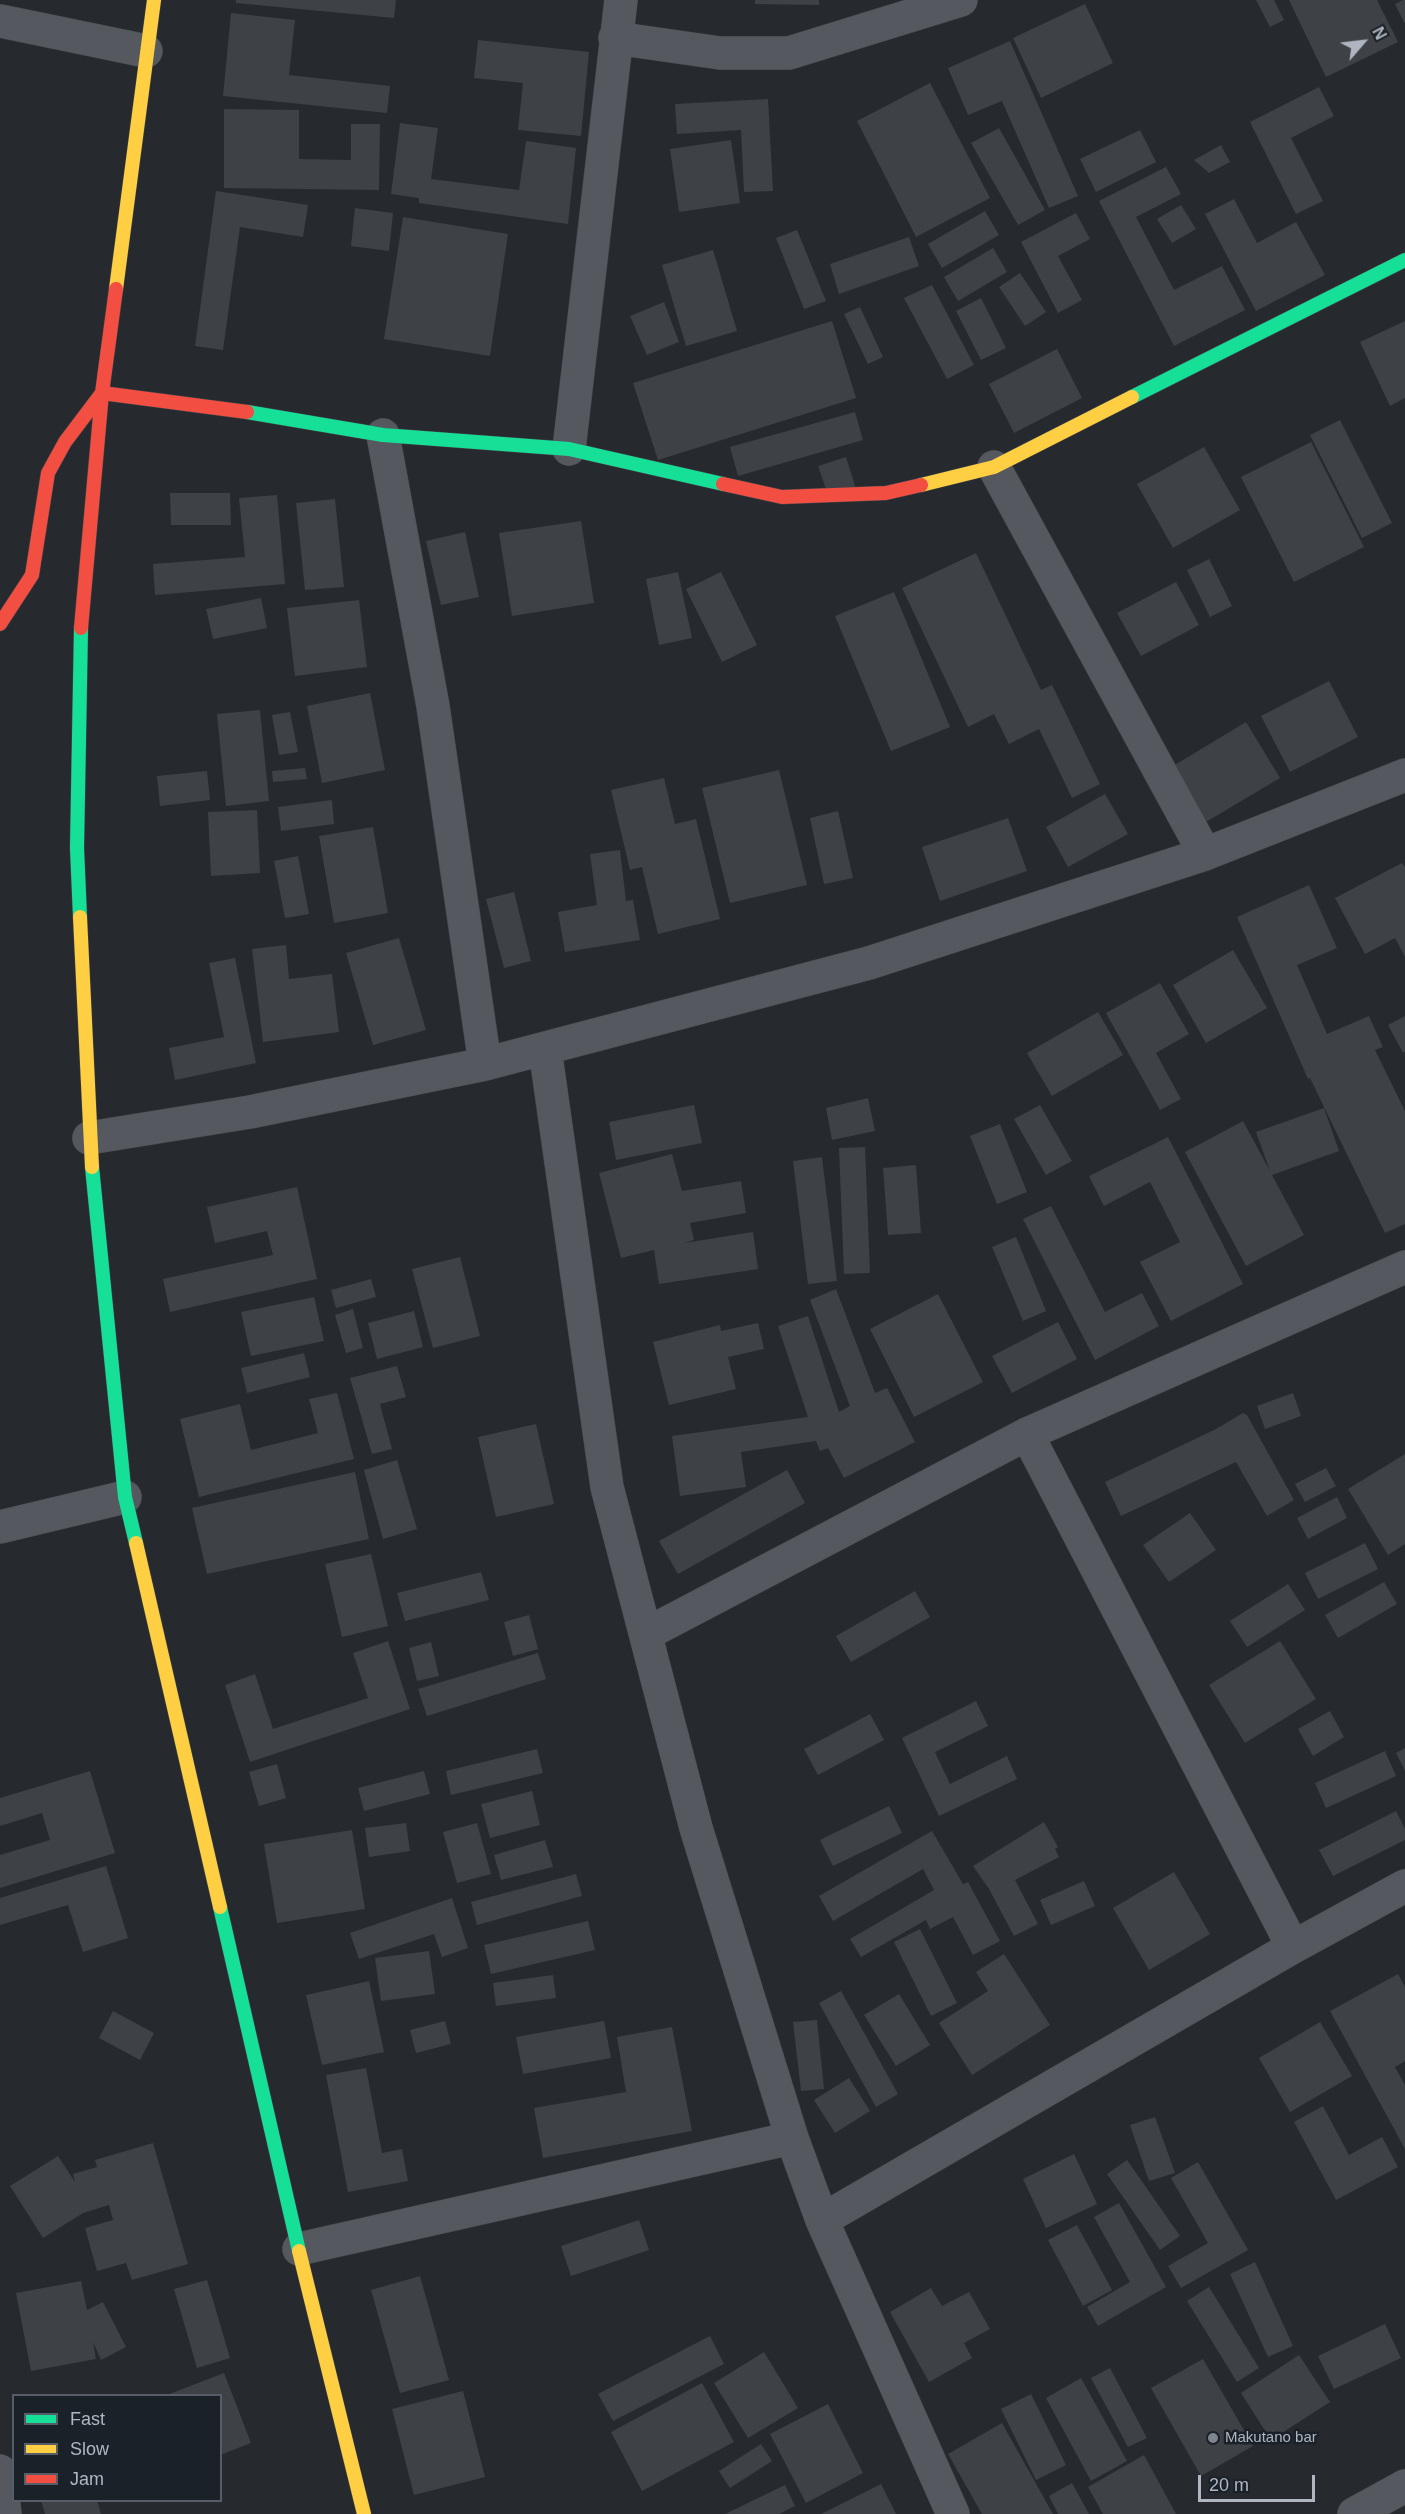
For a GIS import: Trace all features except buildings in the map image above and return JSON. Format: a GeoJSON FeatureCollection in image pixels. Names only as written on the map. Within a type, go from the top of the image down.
{"type":"FeatureCollection","features":[{"type":"Feature","properties":{"kind":"street"},"geometry":{"type":"LineString","coordinates":[[154,0],[102,393],[81,629],[77,848],[89,1138],[125,1497],[299,2249],[364,2514]]}},
{"type":"Feature","properties":{"kind":"street"},"geometry":{"type":"LineString","coordinates":[[568,449],[621,0]]}},
{"type":"Feature","properties":{"kind":"street"},"geometry":{"type":"LineString","coordinates":[[615,38],[720,53],[789,53],[961,0]]}},
{"type":"Feature","properties":{"kind":"street"},"geometry":{"type":"LineString","coordinates":[[0,21],[146,51]]}},
{"type":"Feature","properties":{"kind":"street"},"geometry":{"type":"LineString","coordinates":[[102,393],[224,408],[382,435],[568,449],[782,497],[886,493],[994,467],[1405,260]]}},
{"type":"Feature","properties":{"kind":"street"},"geometry":{"type":"LineString","coordinates":[[0,624],[32,575],[48,473],[65,442],[102,393]]}},
{"type":"Feature","properties":{"kind":"street"},"geometry":{"type":"LineString","coordinates":[[382,435],[433,706],[485,1064]]}},
{"type":"Feature","properties":{"kind":"street"},"geometry":{"type":"LineString","coordinates":[[994,467],[1205,854]]}},
{"type":"Feature","properties":{"kind":"street"},"geometry":{"type":"LineString","coordinates":[[89,1138],[250,1112],[485,1064],[869,963],[1205,854],[1405,775]]}},
{"type":"Feature","properties":{"kind":"street"},"geometry":{"type":"LineString","coordinates":[[544,1049],[607,1486],[696,1828],[792,2138],[822,2220],[953,2514]]}},
{"type":"Feature","properties":{"kind":"street"},"geometry":{"type":"LineString","coordinates":[[646,1634],[1027,1434],[1405,1267]]}},
{"type":"Feature","properties":{"kind":"street"},"geometry":{"type":"LineString","coordinates":[[1027,1434],[1293,1947]]}},
{"type":"Feature","properties":{"kind":"street"},"geometry":{"type":"LineString","coordinates":[[0,1527],[125,1497]]}},
{"type":"Feature","properties":{"kind":"street"},"geometry":{"type":"LineString","coordinates":[[822,2220],[1293,1947],[1405,1886]]}},
{"type":"Feature","properties":{"kind":"street"},"geometry":{"type":"LineString","coordinates":[[299,2249],[792,2138]]}},
{"type":"Feature","properties":{"kind":"street"},"geometry":{"type":"LineString","coordinates":[[0,2471],[5,2514]]}},
{"type":"Feature","properties":{"kind":"street"},"geometry":{"type":"LineString","coordinates":[[1354,2514],[1405,2486]]}},
{"type":"Feature","properties":{"kind":"traffic: fast"},"geometry":{"type":"LineString","coordinates":[[1132,397],[1405,260]]}},
{"type":"Feature","properties":{"kind":"traffic: fast"},"geometry":{"type":"LineString","coordinates":[[247,412],[383,435],[569,449],[723,484]]}},
{"type":"Feature","properties":{"kind":"traffic: fast"},"geometry":{"type":"LineString","coordinates":[[80,917],[77,848],[81,628]]}},
{"type":"Feature","properties":{"kind":"traffic: fast"},"geometry":{"type":"LineString","coordinates":[[92,1167],[125,1497],[136,1543]]}},
{"type":"Feature","properties":{"kind":"traffic: fast"},"geometry":{"type":"LineString","coordinates":[[220,1907],[299,2251]]}},
{"type":"Feature","properties":{"kind":"traffic: slow"},"geometry":{"type":"LineString","coordinates":[[116,289],[154,0]]}},
{"type":"Feature","properties":{"kind":"traffic: slow"},"geometry":{"type":"LineString","coordinates":[[921,485],[994,467],[1132,397]]}},
{"type":"Feature","properties":{"kind":"traffic: slow"},"geometry":{"type":"LineString","coordinates":[[80,917],[92,1167]]}},
{"type":"Feature","properties":{"kind":"traffic: slow"},"geometry":{"type":"LineString","coordinates":[[136,1543],[220,1907]]}},
{"type":"Feature","properties":{"kind":"traffic: slow"},"geometry":{"type":"LineString","coordinates":[[299,2251],[364,2514]]}},
{"type":"Feature","properties":{"kind":"traffic: jam"},"geometry":{"type":"LineString","coordinates":[[81,628],[102,393],[116,289]]}},
{"type":"Feature","properties":{"kind":"traffic: jam"},"geometry":{"type":"LineString","coordinates":[[0,624],[32,575],[48,473],[65,442],[102,393],[247,412]]}},
{"type":"Feature","properties":{"kind":"traffic: jam"},"geometry":{"type":"LineString","coordinates":[[723,484],[782,497],[886,493],[921,485]]}},
{"type":"Feature","properties":{"kind":"place","name":"Makutano bar"},"geometry":{"type":"Point","coordinates":[1213,2438]}}]}
